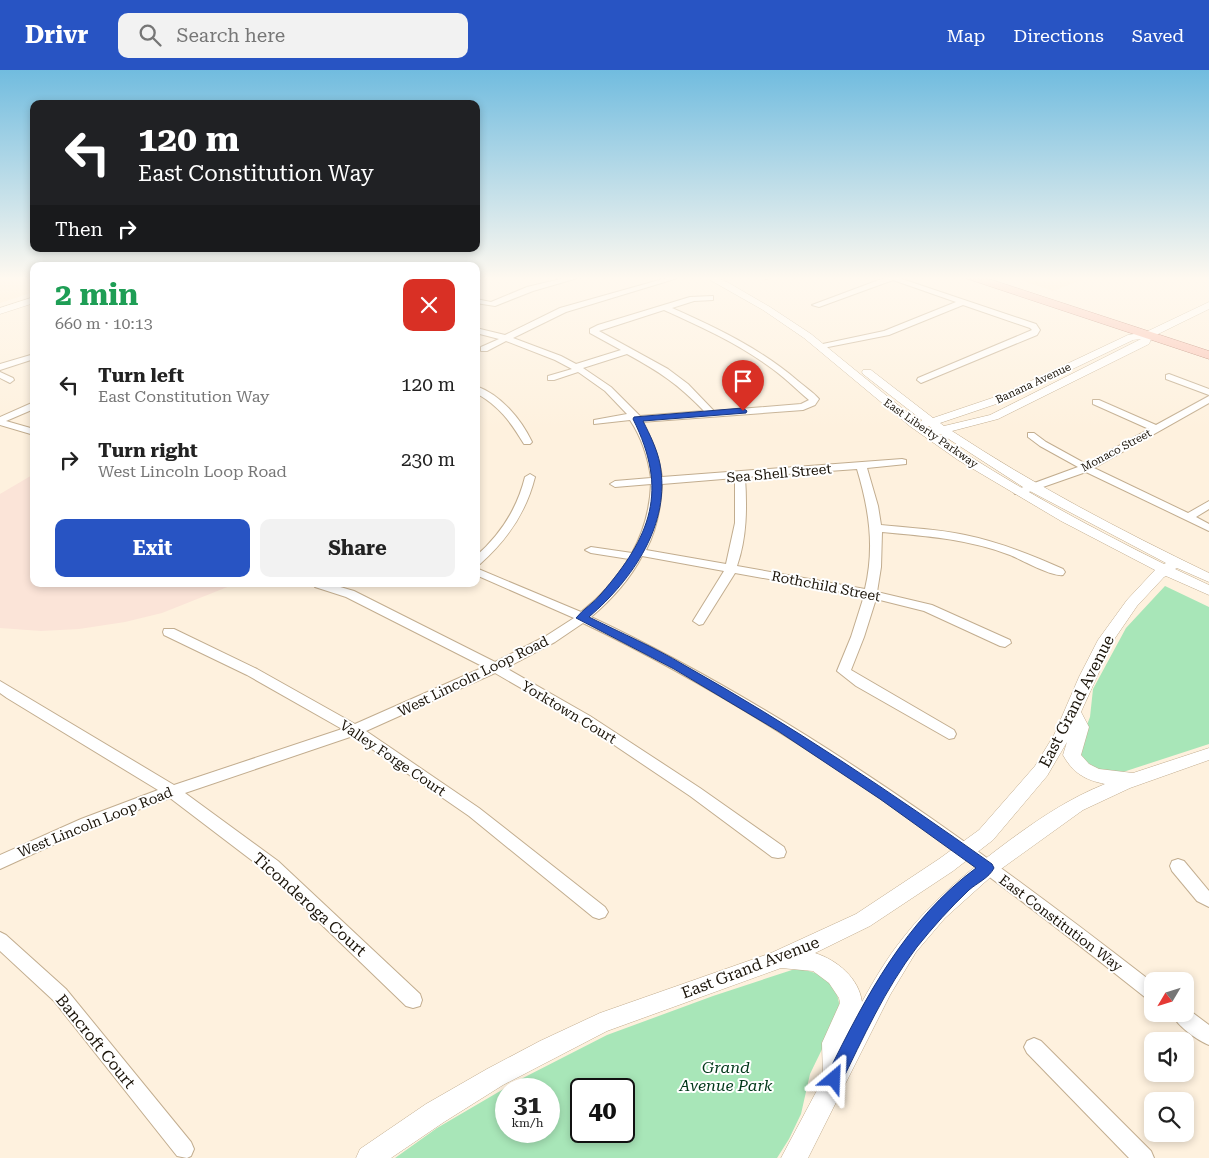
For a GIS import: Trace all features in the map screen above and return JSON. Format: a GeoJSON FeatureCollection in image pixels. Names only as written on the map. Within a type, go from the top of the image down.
{"type":"FeatureCollection","features":[{"type":"Feature","properties":{"kind":"main road"},"geometry":{"type":"LineString","coordinates":[[1135,328],[1209,348]]}},
{"type":"Feature","properties":{"kind":"main road"},"geometry":{"type":"LineString","coordinates":[[1137,328],[1209,355]]}},
{"type":"Feature","properties":{"kind":"street"},"geometry":{"type":"LineString","coordinates":[[484,349],[528,328]]}},
{"type":"Feature","properties":{"kind":"street"},"geometry":{"type":"LineString","coordinates":[[598,328],[593,331],[597,335],[630,350],[672,376],[685,386],[711,413]]}},
{"type":"Feature","properties":{"kind":"street"},"geometry":{"type":"LineString","coordinates":[[597,422],[803,407],[812,403],[814,399],[767,360],[709,328]]}},
{"type":"Feature","properties":{"kind":"street","name":"East Liberty Parkway"},"geometry":{"type":"LineString","coordinates":[[794,328],[821,347],[916,425]]}},
{"type":"Feature","properties":{"kind":"street","name":"East Liberty Parkway"},"geometry":{"type":"LineString","coordinates":[[810,328],[834,344],[929,428],[1020,492],[1086,530],[1171,566]]}},
{"type":"Feature","properties":{"kind":"street"},"geometry":{"type":"LineString","coordinates":[[821,347],[897,328]]}},
{"type":"Feature","properties":{"kind":"street"},"geometry":{"type":"LineString","coordinates":[[921,380],[1034,333],[1036,330],[1034,328]]}},
{"type":"Feature","properties":{"kind":"street","name":"Banana Avenue"},"geometry":{"type":"LineString","coordinates":[[929,428],[981,408],[1131,337],[1152,333],[1163,328]]}},
{"type":"Feature","properties":{"kind":"street","name":"West Lincoln Loop Road"},"geometry":{"type":"LineString","coordinates":[[0,862],[61,834],[172,791],[354,730],[397,713],[496,668],[554,636],[582,618],[604,599],[638,555],[656,504],[657,482],[651,448],[636,418],[608,389],[577,368],[536,348],[480,331]]}},
{"type":"Feature","properties":{"kind":"street","name":"Banana Avenue"},"geometry":{"type":"LineString","coordinates":[[916,425],[943,431],[979,422],[1008,411],[1145,342],[1152,333]]}},
{"type":"Feature","properties":{"kind":"street"},"geometry":{"type":"LineString","coordinates":[[551,378],[630,350]]}},
{"type":"Feature","properties":{"kind":"street"},"geometry":{"type":"LineString","coordinates":[[0,367],[30,357]]}},
{"type":"Feature","properties":{"kind":"street"},"geometry":{"type":"LineString","coordinates":[[0,375],[10,380]]}},
{"type":"Feature","properties":{"kind":"street"},"geometry":{"type":"LineString","coordinates":[[1169,377],[1209,392]]}},
{"type":"Feature","properties":{"kind":"street"},"geometry":{"type":"LineString","coordinates":[[480,391],[497,402],[514,418],[527,442]]}},
{"type":"Feature","properties":{"kind":"street","name":"Monaco Street"},"geometry":{"type":"LineString","coordinates":[[1020,492],[1086,468],[1209,399]]}},
{"type":"Feature","properties":{"kind":"street"},"geometry":{"type":"LineString","coordinates":[[1096,402],[1108,409],[1158,429]]}},
{"type":"Feature","properties":{"kind":"street"},"geometry":{"type":"LineString","coordinates":[[0,421],[30,408]]}},
{"type":"Feature","properties":{"kind":"street"},"geometry":{"type":"LineString","coordinates":[[0,421],[30,431]]}},
{"type":"Feature","properties":{"kind":"street","name":"East Liberty Parkway"},"geometry":{"type":"LineString","coordinates":[[943,431],[1033,488],[1171,566]]}},
{"type":"Feature","properties":{"kind":"street"},"geometry":{"type":"LineString","coordinates":[[1031,435],[1043,444],[1086,468],[1209,528]]}},
{"type":"Feature","properties":{"kind":"street","name":"Sea Shell Street"},"geometry":{"type":"LineString","coordinates":[[615,484],[740,476],[902,462]]}},
{"type":"Feature","properties":{"kind":"street"},"geometry":{"type":"LineString","coordinates":[[861,466],[876,528],[876,559],[872,594],[844,671],[861,683],[949,734]]}},
{"type":"Feature","properties":{"kind":"street"},"geometry":{"type":"LineString","coordinates":[[699,621],[731,568],[736,551],[742,506],[740,476]]}},
{"type":"Feature","properties":{"kind":"street"},"geometry":{"type":"LineString","coordinates":[[480,559],[495,546],[515,518],[527,494],[530,477]]}},
{"type":"Feature","properties":{"kind":"street"},"geometry":{"type":"LineString","coordinates":[[1188,518],[1209,504]]}},
{"type":"Feature","properties":{"kind":"street"},"geometry":{"type":"LineString","coordinates":[[876,528],[935,533],[966,538],[1006,550],[1059,572]]}},
{"type":"Feature","properties":{"kind":"street","name":"Rothchild Street"},"geometry":{"type":"LineString","coordinates":[[591,550],[731,568],[872,594],[928,608],[1005,643]]}},
{"type":"Feature","properties":{"kind":"street"},"geometry":{"type":"LineString","coordinates":[[1171,566],[1209,578]]}},
{"type":"Feature","properties":{"kind":"street"},"geometry":{"type":"LineString","coordinates":[[1171,566],[1209,591]]}},
{"type":"Feature","properties":{"kind":"street","name":"East Grand Avenue"},"geometry":{"type":"LineString","coordinates":[[369,1158],[495,1077],[600,1023],[778,960],[863,920],[908,892],[986,835],[1041,772],[1062,736],[1087,677],[1106,640],[1132,603],[1171,566]]}},
{"type":"Feature","properties":{"kind":"street","name":"East Constitution Way"},"geometry":{"type":"LineString","coordinates":[[480,573],[526,591],[678,666],[782,728],[964,851],[1091,944],[1144,986]]}},
{"type":"Feature","properties":{"kind":"street","name":"Yorktown Court"},"geometry":{"type":"LineString","coordinates":[[328,587],[350,594],[496,668],[585,719],[694,792],[778,852]]}},
{"type":"Feature","properties":{"kind":"street","name":"Valley Forge Court"},"geometry":{"type":"LineString","coordinates":[[169,632],[252,672],[354,730],[474,812],[599,912]]}},
{"type":"Feature","properties":{"kind":"street","name":"Ticonderoga Court"},"geometry":{"type":"LineString","coordinates":[[0,686],[172,791],[272,866],[414,1000]]}},
{"type":"Feature","properties":{"kind":"street"},"geometry":{"type":"LineString","coordinates":[[1073,713],[1080,727],[1072,755],[1077,764],[1096,776],[1135,778]]}},
{"type":"Feature","properties":{"kind":"street"},"geometry":{"type":"LineString","coordinates":[[794,1158],[863,1020],[906,950],[939,910],[968,882],[1057,816],[1094,796],[1135,778],[1209,754]]}},
{"type":"Feature","properties":{"kind":"street"},"geometry":{"type":"LineString","coordinates":[[1178,866],[1203,896],[1209,900]]}},
{"type":"Feature","properties":{"kind":"street","name":"Bancroft Court"},"geometry":{"type":"LineString","coordinates":[[0,940],[60,995],[184,1149]]}},
{"type":"Feature","properties":{"kind":"street"},"geometry":{"type":"LineString","coordinates":[[778,960],[808,960],[820,964],[837,976],[847,988],[851,1003],[832,1043],[834,1079]]}},
{"type":"Feature","properties":{"kind":"street"},"geometry":{"type":"LineString","coordinates":[[1191,1022],[1209,1036]]}},
{"type":"Feature","properties":{"kind":"street"},"geometry":{"type":"LineString","coordinates":[[1034,1047],[1144,1158]]}},
{"type":"Feature","properties":{"kind":"shaded area"},"geometry":{"type":"Polygon","coordinates":[[[30,476],[30,587],[227,587],[162,613],[125,622],[79,629],[41,631],[0,628],[0,494],[30,476]]]}},
{"type":"Feature","properties":{"kind":"green space"},"geometry":{"type":"Polygon","coordinates":[[[1165,586],[1209,607],[1209,744],[1120,773],[1102,771],[1093,767],[1080,755],[1081,740],[1090,717],[1093,689],[1126,628],[1165,586]]]}},
{"type":"Feature","properties":{"kind":"green space","name":"Grand Avenue Park"},"geometry":{"type":"Polygon","coordinates":[[[795,969],[814,972],[828,980],[833,986],[839,1002],[840,1012],[810,1074],[801,1114],[777,1158],[395,1158],[437,1128],[495,1094],[495,1143],[560,1143],[560,1078],[523,1078],[607,1035],[713,996],[795,969]]]}},
{"type":"Feature","properties":{"kind":"route"},"geometry":{"type":"LineString","coordinates":[[743,411],[637,419],[651,448],[655,463],[657,482],[656,504],[640,552],[604,599],[582,618],[678,666],[782,728],[885,796],[987,868],[965,885],[939,910],[911,942],[863,1020],[834,1079]]}}]}
